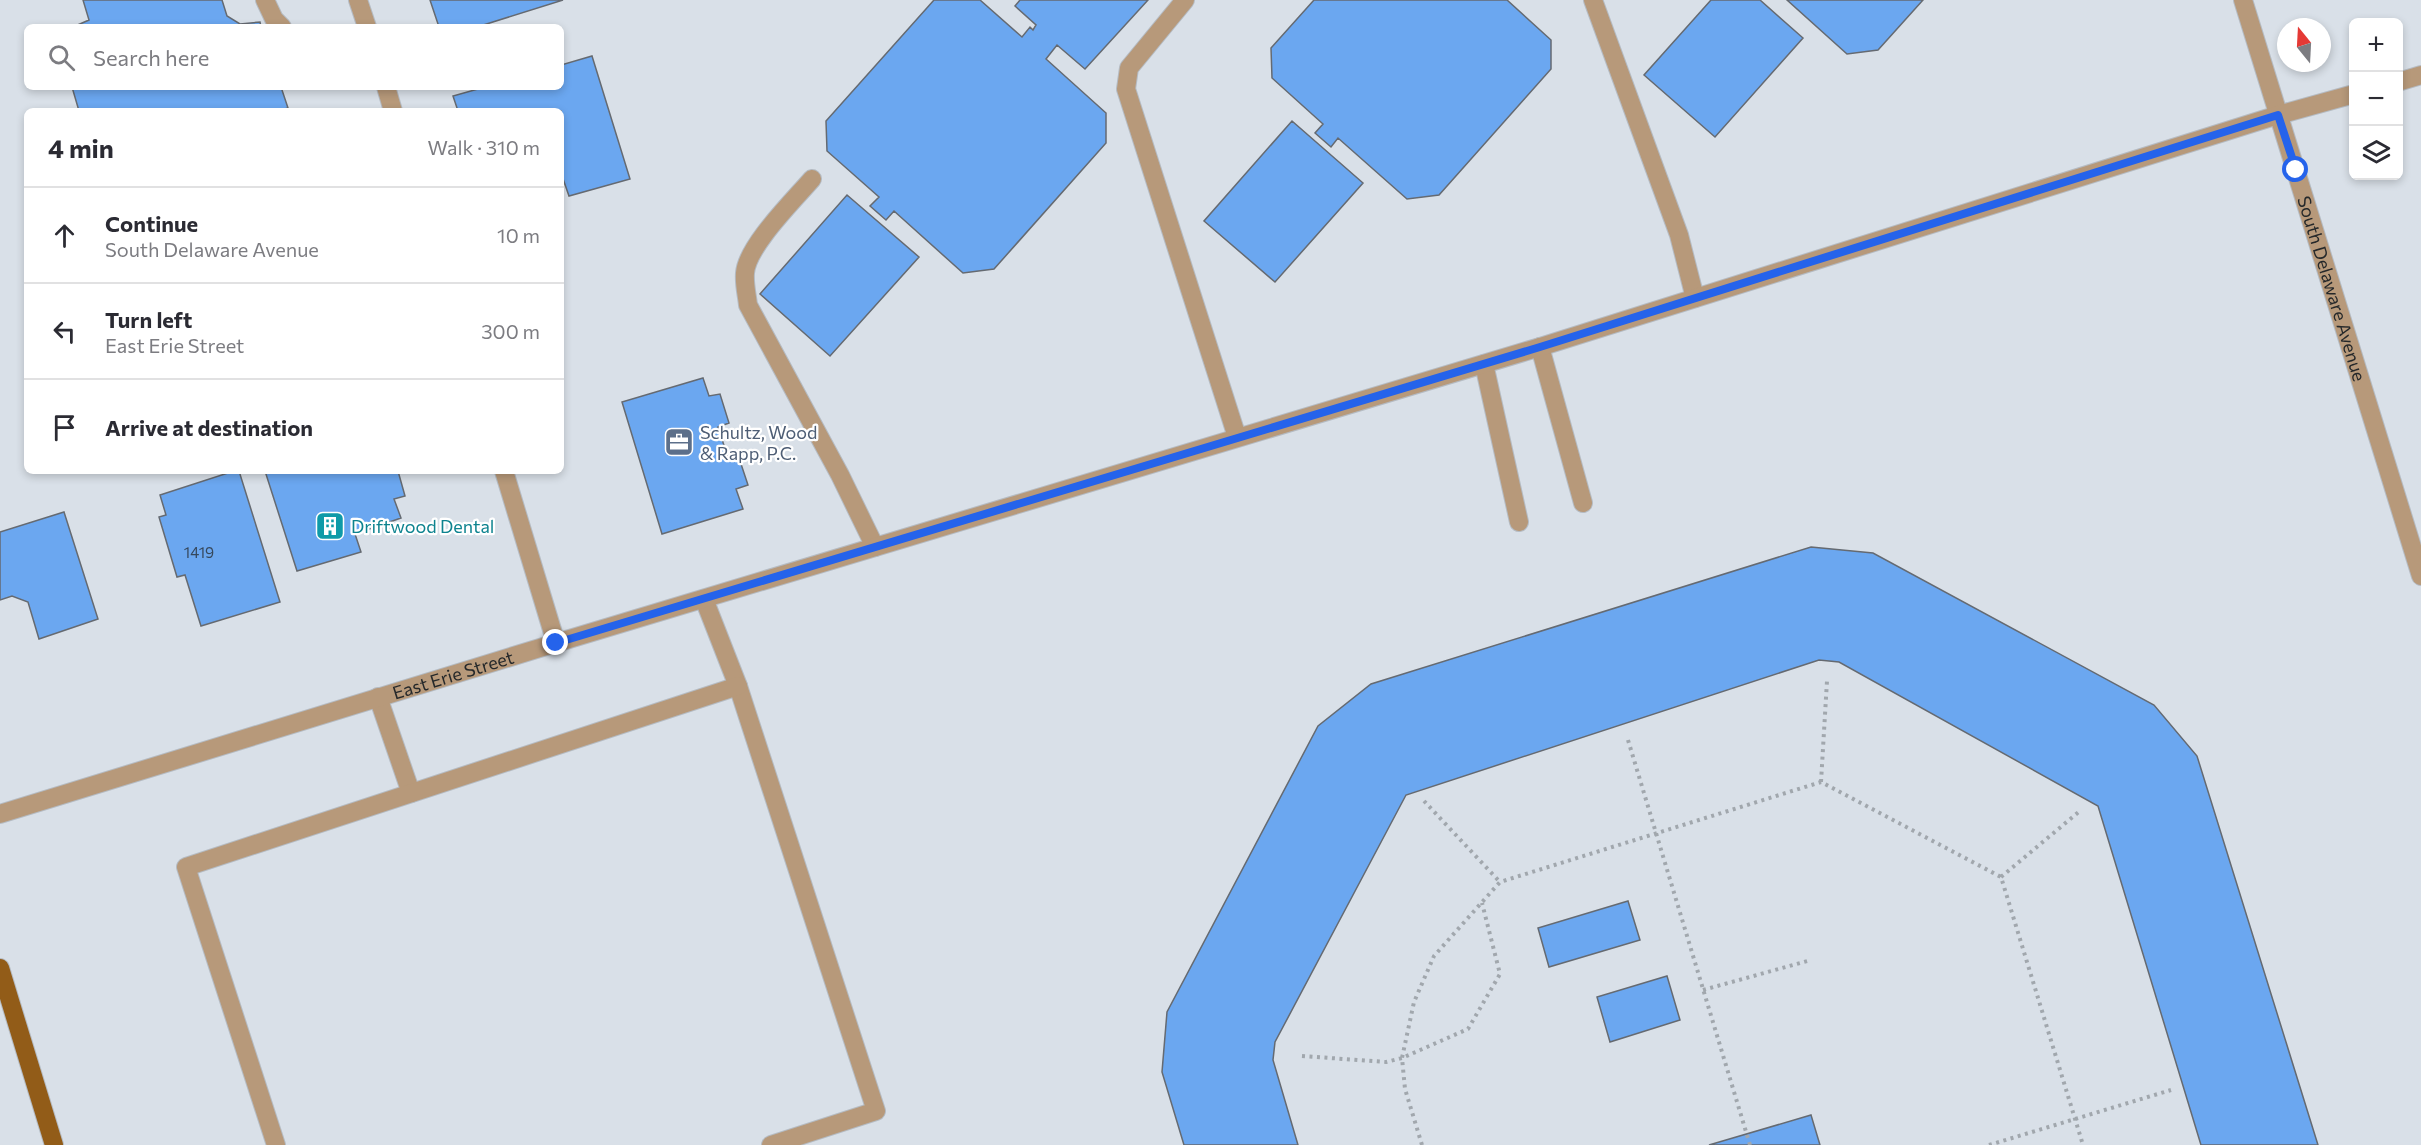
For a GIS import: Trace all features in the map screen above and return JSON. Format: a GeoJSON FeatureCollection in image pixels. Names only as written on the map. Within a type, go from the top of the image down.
{"type":"FeatureCollection","features":[{"type":"Feature","properties":{"kind":"main road"},"geometry":{"type":"LineString","coordinates":[[0,968],[54,1145]]}},
{"type":"Feature","properties":{"kind":"street"},"geometry":{"type":"LineString","coordinates":[[265,0],[279,24]]}},
{"type":"Feature","properties":{"kind":"street"},"geometry":{"type":"LineString","coordinates":[[358,0],[366,24]]}},
{"type":"Feature","properties":{"kind":"street"},"geometry":{"type":"LineString","coordinates":[[1185,0],[1129,68],[1126,90],[1237,437]]}},
{"type":"Feature","properties":{"kind":"street"},"geometry":{"type":"LineString","coordinates":[[1593,0],[1679,235],[1695,298]]}},
{"type":"Feature","properties":{"kind":"street","name":"South Delaware Avenue"},"geometry":{"type":"LineString","coordinates":[[2243,0],[2421,576]]}},
{"type":"Feature","properties":{"kind":"street"},"geometry":{"type":"LineString","coordinates":[[2403,80],[2421,75]]}},
{"type":"Feature","properties":{"kind":"street"},"geometry":{"type":"LineString","coordinates":[[387,90],[392,108]]}},
{"type":"Feature","properties":{"kind":"street","name":"East Erie Street"},"geometry":{"type":"LineString","coordinates":[[0,814],[556,643],[1540,347],[2278,115],[2349,95]]}},
{"type":"Feature","properties":{"kind":"street"},"geometry":{"type":"LineString","coordinates":[[812,179],[754,249],[744,271],[748,305],[840,475],[875,547]]}},
{"type":"Feature","properties":{"kind":"street"},"geometry":{"type":"LineString","coordinates":[[1540,347],[1582,503]]}},
{"type":"Feature","properties":{"kind":"street"},"geometry":{"type":"LineString","coordinates":[[1484,364],[1519,522]]}},
{"type":"Feature","properties":{"kind":"street"},"geometry":{"type":"LineString","coordinates":[[505,474],[556,643]]}},
{"type":"Feature","properties":{"kind":"street"},"geometry":{"type":"LineString","coordinates":[[704,599],[738,686],[876,1111],[771,1145]]}},
{"type":"Feature","properties":{"kind":"street"},"geometry":{"type":"LineString","coordinates":[[276,1145],[186,867],[738,686]]}},
{"type":"Feature","properties":{"kind":"street"},"geometry":{"type":"LineString","coordinates":[[378,697],[411,793]]}},
{"type":"Feature","properties":{"kind":"path"},"geometry":{"type":"LineString","coordinates":[[1821,782],[1827,681]]}},
{"type":"Feature","properties":{"kind":"path"},"geometry":{"type":"LineString","coordinates":[[1628,740],[1750,1145]]}},
{"type":"Feature","properties":{"kind":"path"},"geometry":{"type":"LineString","coordinates":[[1422,1145],[1405,1089],[1402,1058],[1414,1002],[1434,956],[1500,882],[1657,831],[1821,782],[2001,877],[2083,1145]]}},
{"type":"Feature","properties":{"kind":"path"},"geometry":{"type":"LineString","coordinates":[[1424,801],[1500,882]]}},
{"type":"Feature","properties":{"kind":"path"},"geometry":{"type":"LineString","coordinates":[[2001,877],[2081,810]]}},
{"type":"Feature","properties":{"kind":"path"},"geometry":{"type":"LineString","coordinates":[[1302,1056],[1386,1062],[1402,1058],[1467,1029],[1500,974],[1482,902]]}},
{"type":"Feature","properties":{"kind":"path"},"geometry":{"type":"LineString","coordinates":[[1702,990],[1811,960]]}},
{"type":"Feature","properties":{"kind":"path"},"geometry":{"type":"LineString","coordinates":[[1989,1145],[2171,1090]]}},
{"type":"Feature","properties":{"kind":"building"},"geometry":{"type":"Polygon","coordinates":[[[83,0],[222,0],[227,16],[240,24],[80,24],[89,20],[83,0]]]}},
{"type":"Feature","properties":{"kind":"building"},"geometry":{"type":"Polygon","coordinates":[[[430,0],[563,0],[487,24],[438,24],[430,0]]]}},
{"type":"Feature","properties":{"kind":"building"},"geometry":{"type":"Polygon","coordinates":[[[934,0],[980,0],[1022,37],[1030,27],[1033,30],[1036,25],[1015,6],[1020,0],[1148,0],[1085,69],[1057,45],[1046,59],[1106,113],[1106,143],[994,269],[963,273],[894,211],[886,220],[870,206],[879,197],[827,151],[826,121],[934,0]]]}},
{"type":"Feature","properties":{"kind":"building"},"geometry":{"type":"Polygon","coordinates":[[[1314,0],[1507,0],[1551,40],[1551,69],[1439,195],[1407,199],[1338,138],[1331,147],[1315,133],[1323,124],[1272,78],[1271,48],[1314,0]]]}},
{"type":"Feature","properties":{"kind":"building"},"geometry":{"type":"Polygon","coordinates":[[[1711,0],[1760,0],[1803,38],[1715,137],[1644,75],[1711,0]]]}},
{"type":"Feature","properties":{"kind":"building"},"geometry":{"type":"Polygon","coordinates":[[[1787,0],[1923,0],[1878,50],[1847,54],[1787,0]]]}},
{"type":"Feature","properties":{"kind":"building"},"geometry":{"type":"Polygon","coordinates":[[[592,56],[630,179],[569,196],[564,182],[564,108],[457,108],[453,96],[474,90],[564,90],[564,64],[592,56]]]}},
{"type":"Feature","properties":{"kind":"building"},"geometry":{"type":"Polygon","coordinates":[[[73,90],[282,90],[288,108],[78,108],[73,90]]]}},
{"type":"Feature","properties":{"kind":"building"},"geometry":{"type":"Polygon","coordinates":[[[1292,121],[1363,183],[1275,282],[1204,221],[1292,121]]]}},
{"type":"Feature","properties":{"kind":"building"},"geometry":{"type":"Polygon","coordinates":[[[847,195],[919,257],[830,356],[760,294],[847,195]]]}},
{"type":"Feature","properties":{"kind":"building","name":"Schultz, Wood & Rapp, P.C."},"geometry":{"type":"Polygon","coordinates":[[[703,378],[709,396],[720,394],[729,423],[718,427],[729,461],[739,458],[748,485],[736,489],[743,509],[662,534],[622,402],[703,378]]]}},
{"type":"Feature","properties":{"kind":"building"},"geometry":{"type":"Polygon","coordinates":[[[225,474],[240,474],[280,602],[201,626],[185,575],[177,577],[159,517],[166,515],[160,495],[225,474]]]}},
{"type":"Feature","properties":{"kind":"building","name":"Driftwood Dental"},"geometry":{"type":"Polygon","coordinates":[[[266,474],[399,474],[405,496],[394,499],[401,518],[355,534],[361,552],[297,571],[266,474]]]}},
{"type":"Feature","properties":{"kind":"building"},"geometry":{"type":"Polygon","coordinates":[[[64,512],[98,619],[39,639],[28,602],[12,596],[0,600],[0,532],[64,512]]]}},
{"type":"Feature","properties":{"kind":"building"},"geometry":{"type":"Polygon","coordinates":[[[1811,547],[1873,553],[2154,705],[2197,756],[2318,1145],[2201,1145],[2098,806],[1839,662],[1819,660],[1406,795],[1275,1042],[1273,1060],[1298,1145],[1184,1145],[1162,1072],[1167,1012],[1318,726],[1371,684],[1811,547]]]}},
{"type":"Feature","properties":{"kind":"building"},"geometry":{"type":"Polygon","coordinates":[[[1628,901],[1640,940],[1549,967],[1538,928],[1628,901]]]}},
{"type":"Feature","properties":{"kind":"building"},"geometry":{"type":"Polygon","coordinates":[[[1667,976],[1680,1020],[1610,1042],[1597,997],[1667,976]]]}},
{"type":"Feature","properties":{"kind":"building"},"geometry":{"type":"Polygon","coordinates":[[[1811,1115],[1820,1145],[1709,1145],[1811,1115]]]}},
{"type":"Feature","properties":{"kind":"place","name":"Schultz, Wood & Rapp, P.C."},"geometry":{"type":"Point","coordinates":[679,442]}},
{"type":"Feature","properties":{"kind":"place","name":"Driftwood Dental"},"geometry":{"type":"Point","coordinates":[330,526]}},
{"type":"Feature","properties":{"kind":"route"},"geometry":{"type":"LineString","coordinates":[[556,643],[1540,347],[2278,115],[2296,170]]}}]}
